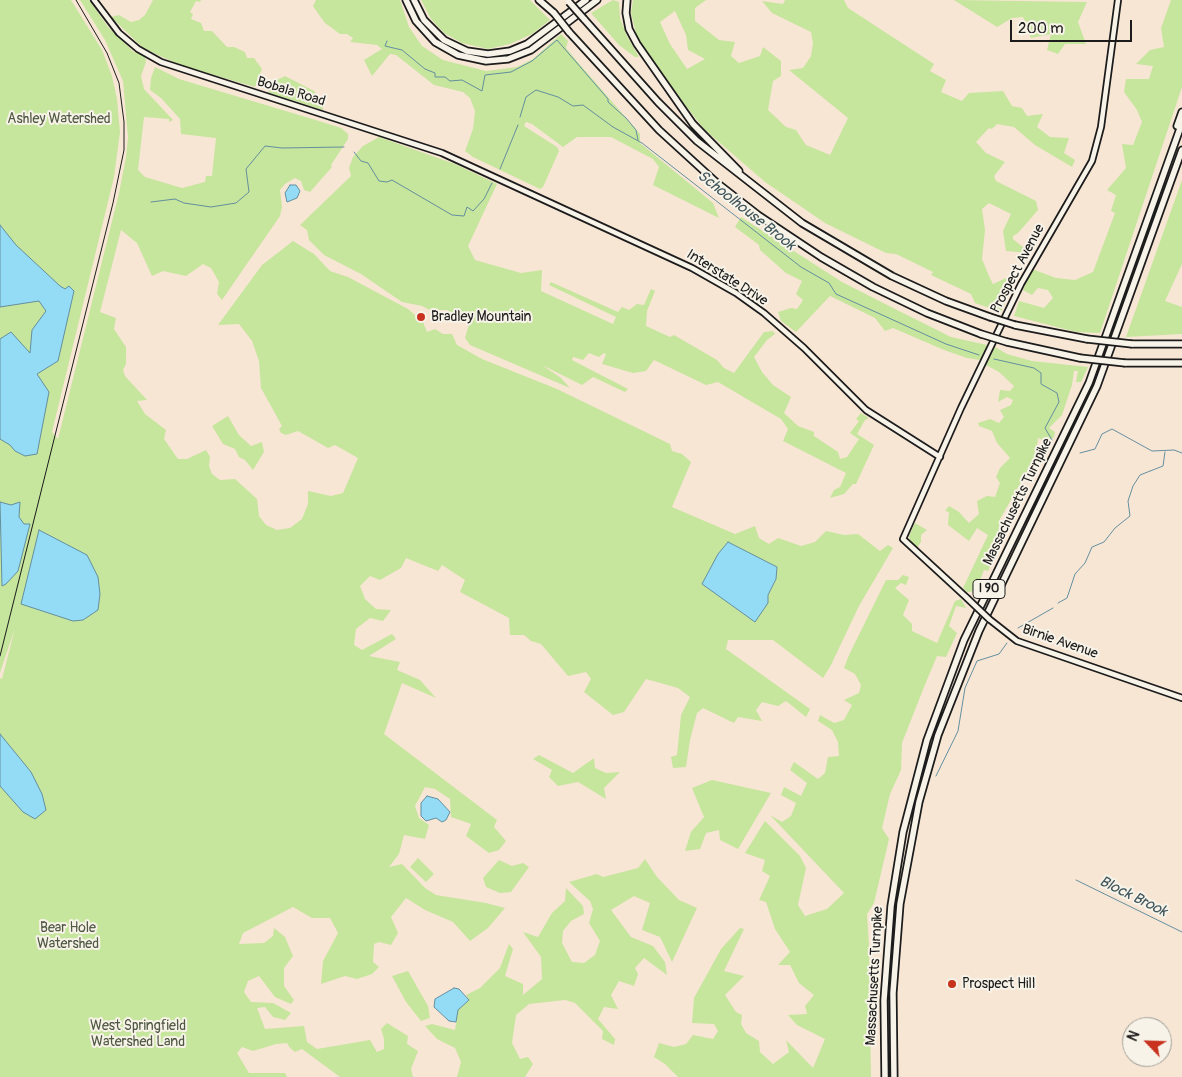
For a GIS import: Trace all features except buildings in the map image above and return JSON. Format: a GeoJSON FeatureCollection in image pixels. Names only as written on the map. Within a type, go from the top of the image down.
{"type":"FeatureCollection","features":[{"type":"Feature","properties":{"kind":"highway"},"geometry":{"type":"LineString","coordinates":[[406,0],[416,21],[435,42],[458,55],[486,61],[508,59],[531,50],[597,0]]}},
{"type":"Feature","properties":{"kind":"highway"},"geometry":{"type":"LineString","coordinates":[[414,0],[424,20],[444,40],[467,51],[488,54],[510,51],[527,44],[586,0]]}},
{"type":"Feature","properties":{"kind":"highway"},"geometry":{"type":"LineString","coordinates":[[539,0],[554,13]]}},
{"type":"Feature","properties":{"kind":"highway"},"geometry":{"type":"LineString","coordinates":[[543,0],[569,32],[664,135],[716,182],[758,215],[821,257],[873,287],[941,319],[1007,342],[1080,358],[1125,363],[1182,363]]}},
{"type":"Feature","properties":{"kind":"highway"},"geometry":{"type":"LineString","coordinates":[[627,0],[626,13],[629,29],[637,44],[693,124],[762,194]]}},
{"type":"Feature","properties":{"kind":"highway"},"geometry":{"type":"LineString","coordinates":[[568,1],[684,128],[762,194],[814,231],[878,269],[939,298],[1015,325],[1087,340],[1132,344],[1182,344]]}},
{"type":"Feature","properties":{"kind":"highway"},"geometry":{"type":"LineString","coordinates":[[1134,258],[1182,112]]}},
{"type":"Feature","properties":{"kind":"highway","name":"Massachusetts Turnpike"},"geometry":{"type":"LineString","coordinates":[[885,1077],[884,1000],[890,906],[902,832],[924,747],[964,640],[1083,396],[1182,123]]}},
{"type":"Feature","properties":{"kind":"highway","name":"Massachusetts Turnpike"},"geometry":{"type":"LineString","coordinates":[[894,1077],[894,993],[900,904],[919,802],[938,735],[975,639],[1092,400],[1182,150]]}},
{"type":"Feature","properties":{"kind":"highway"},"geometry":{"type":"LineString","coordinates":[[1173,176],[1182,156]]}},
{"type":"Feature","properties":{"kind":"street","name":"Bobala Road"},"geometry":{"type":"LineString","coordinates":[[94,0],[120,33],[138,49],[161,62],[414,143],[500,178]]}},
{"type":"Feature","properties":{"kind":"street","name":"Prospect Avenue"},"geometry":{"type":"LineString","coordinates":[[903,539],[1026,274],[1082,180],[1095,151],[1118,0]]}},
{"type":"Feature","properties":{"kind":"street","name":"Interstate Drive"},"geometry":{"type":"LineString","coordinates":[[500,178],[692,268],[736,293],[782,328],[866,410],[940,457]]}},
{"type":"Feature","properties":{"kind":"street","name":"Birnie Avenue"},"geometry":{"type":"LineString","coordinates":[[903,539],[989,619],[1017,641],[1182,698]]}},
{"type":"Feature","properties":{"kind":"green space"},"geometry":{"type":"Polygon","coordinates":[[[0,0],[71,0],[102,50],[112,76],[117,99],[120,132],[114,177],[52,432],[58,439],[119,193],[128,137],[123,81],[105,40],[80,0],[89,0],[108,27],[135,53],[136,51],[145,57],[146,62],[141,76],[144,89],[173,120],[169,122],[169,119],[144,117],[138,170],[145,177],[182,188],[205,182],[206,176],[212,176],[216,138],[181,134],[180,119],[161,98],[150,90],[151,78],[155,67],[179,79],[341,128],[348,134],[348,139],[331,165],[332,167],[310,192],[304,190],[301,181],[295,178],[285,184],[280,190],[282,207],[280,216],[222,300],[217,294],[219,282],[211,268],[203,264],[186,276],[163,271],[152,276],[137,243],[121,230],[100,312],[116,318],[114,329],[126,347],[126,364],[123,370],[125,376],[147,400],[137,401],[145,414],[166,430],[164,439],[178,459],[187,459],[206,450],[210,457],[209,466],[212,474],[220,480],[235,479],[257,499],[259,516],[266,525],[277,530],[290,528],[302,519],[308,504],[308,491],[331,496],[343,493],[358,458],[335,445],[328,448],[298,431],[286,435],[281,433],[279,429],[282,426],[261,388],[259,361],[252,341],[239,324],[218,325],[262,265],[293,241],[314,254],[330,271],[348,277],[408,309],[423,322],[427,332],[435,329],[443,334],[452,334],[457,345],[482,359],[557,389],[670,444],[672,451],[682,454],[691,462],[672,507],[735,534],[755,526],[759,538],[769,544],[778,538],[801,546],[815,542],[826,531],[844,535],[858,534],[880,551],[888,545],[893,548],[859,606],[823,678],[773,640],[728,640],[726,649],[810,709],[806,717],[786,701],[778,706],[762,702],[756,710],[762,721],[738,717],[734,723],[703,708],[697,713],[686,767],[673,768],[671,757],[677,755],[681,715],[690,697],[678,688],[646,679],[624,712],[613,715],[584,692],[591,679],[586,672],[568,676],[541,644],[531,641],[524,635],[510,635],[509,618],[460,592],[465,580],[442,565],[438,571],[406,558],[401,568],[380,580],[370,576],[360,586],[365,599],[376,609],[391,610],[383,621],[370,618],[356,629],[354,645],[362,650],[392,634],[396,639],[369,656],[400,662],[397,670],[420,680],[436,698],[402,683],[384,734],[497,820],[494,827],[506,841],[499,850],[489,853],[466,836],[471,824],[451,817],[450,799],[435,789],[425,787],[415,806],[419,818],[429,825],[425,839],[404,835],[399,854],[389,867],[402,864],[425,888],[436,895],[505,908],[488,928],[470,941],[453,922],[425,910],[406,898],[391,917],[398,933],[391,945],[379,942],[374,944],[373,962],[379,967],[372,974],[357,979],[345,976],[321,984],[323,961],[338,933],[330,918],[312,918],[293,907],[243,933],[239,944],[264,943],[273,936],[274,928],[285,937],[293,956],[284,968],[284,986],[294,1000],[291,1004],[275,997],[259,976],[248,981],[244,992],[251,1002],[273,1003],[291,1013],[285,1020],[273,1017],[265,1007],[257,1008],[265,1029],[304,1026],[307,1042],[317,1049],[370,1040],[377,1052],[384,1049],[381,1029],[387,1023],[408,1036],[407,1044],[418,1051],[411,1069],[413,1077],[340,1077],[302,1049],[295,1052],[287,1043],[276,1044],[253,1051],[242,1047],[237,1053],[249,1073],[285,1073],[287,1077],[0,1077],[0,678],[2,679],[15,628],[0,673],[0,0]],[[728,542],[718,554],[702,584],[768,603],[768,595],[776,579],[777,567],[728,542]]]}},
{"type":"Feature","properties":{"kind":"green space"},"geometry":{"type":"Polygon","coordinates":[[[153,0],[201,0],[200,2],[196,1],[190,12],[193,14],[191,19],[201,23],[204,31],[212,31],[227,47],[234,47],[245,52],[247,58],[254,58],[262,69],[255,87],[183,66],[160,56],[142,47],[111,17],[119,15],[131,22],[139,20],[145,15],[153,0]]]}},
{"type":"Feature","properties":{"kind":"green space"},"geometry":{"type":"Polygon","coordinates":[[[316,0],[400,0],[409,27],[422,46],[443,60],[486,71],[517,67],[533,59],[561,34],[568,41],[566,48],[640,134],[640,143],[713,203],[719,218],[653,185],[659,167],[653,159],[611,137],[577,137],[563,147],[532,124],[526,122],[524,126],[557,147],[559,151],[543,187],[540,189],[473,157],[465,151],[473,129],[475,111],[470,98],[463,92],[434,85],[396,55],[390,54],[372,76],[364,60],[382,49],[377,45],[350,42],[353,38],[347,34],[340,34],[325,23],[313,6],[316,0]]]}},
{"type":"Feature","properties":{"kind":"green space"},"geometry":{"type":"Polygon","coordinates":[[[421,0],[530,0],[550,20],[532,34],[510,44],[488,49],[462,43],[444,33],[431,19],[421,0]]]}},
{"type":"Feature","properties":{"kind":"green space"},"geometry":{"type":"Polygon","coordinates":[[[613,0],[619,2],[620,18],[627,36],[639,57],[635,57],[619,45],[591,13],[613,0]]]}},
{"type":"Feature","properties":{"kind":"green space"},"geometry":{"type":"Polygon","coordinates":[[[633,0],[706,0],[695,8],[695,21],[719,40],[735,42],[731,56],[739,63],[760,56],[763,47],[781,61],[781,76],[773,81],[768,110],[786,127],[796,130],[806,145],[830,155],[848,118],[789,70],[803,68],[811,56],[813,43],[811,32],[772,13],[762,1],[783,4],[785,0],[844,0],[848,8],[934,64],[930,71],[946,80],[941,92],[962,101],[969,93],[1003,91],[1012,106],[1022,108],[1027,116],[1043,114],[1037,127],[1050,137],[1069,138],[1064,153],[1075,160],[1072,167],[1035,145],[1014,127],[997,124],[992,129],[989,128],[976,142],[986,153],[1005,162],[994,176],[996,181],[1036,201],[1038,210],[1018,233],[1013,236],[1013,239],[1030,253],[1006,251],[1003,231],[1011,214],[989,203],[982,209],[985,230],[982,259],[989,276],[993,284],[1006,278],[1014,285],[1001,312],[975,303],[971,294],[931,275],[933,272],[896,254],[886,253],[825,223],[765,182],[705,130],[685,105],[637,37],[631,13],[633,0]],[[675,11],[660,22],[670,44],[687,69],[705,59],[688,50],[686,35],[675,11]]]}},
{"type":"Feature","properties":{"kind":"green space"},"geometry":{"type":"Polygon","coordinates":[[[954,0],[1087,2],[1078,22],[1086,44],[1065,44],[1058,54],[1047,50],[1051,34],[1031,38],[1023,17],[1012,18],[997,27],[954,0]]]}},
{"type":"Feature","properties":{"kind":"green space"},"geometry":{"type":"Polygon","coordinates":[[[1171,0],[1182,0],[1182,87],[1100,333],[1076,332],[1014,316],[1019,301],[1044,308],[1053,298],[1048,290],[1038,288],[1032,295],[1023,290],[1032,269],[1056,278],[1075,280],[1093,272],[1115,213],[1111,211],[1116,195],[1107,190],[1126,168],[1122,144],[1133,145],[1142,122],[1137,110],[1124,92],[1126,79],[1149,79],[1153,66],[1136,64],[1150,50],[1164,47],[1161,28],[1171,0]]]}},
{"type":"Feature","properties":{"kind":"green space"},"geometry":{"type":"Polygon","coordinates":[[[285,76],[314,91],[324,104],[323,110],[269,93],[267,85],[285,76]]]}},
{"type":"Feature","properties":{"kind":"green space"},"geometry":{"type":"Polygon","coordinates":[[[379,137],[455,164],[497,184],[468,246],[475,260],[521,273],[542,270],[541,291],[613,324],[616,317],[549,285],[551,282],[618,312],[622,307],[629,310],[637,304],[644,305],[651,289],[655,291],[647,311],[646,326],[670,337],[674,335],[717,360],[724,368],[734,373],[764,332],[773,331],[775,334],[767,340],[754,357],[762,372],[773,385],[791,397],[784,413],[798,426],[814,432],[814,436],[838,452],[840,459],[847,457],[859,439],[850,433],[859,421],[856,419],[861,413],[869,418],[865,420],[857,434],[874,445],[856,484],[853,484],[844,494],[830,498],[834,490],[840,487],[846,473],[783,441],[788,429],[781,419],[718,382],[706,385],[654,360],[646,371],[633,373],[602,364],[606,354],[604,353],[599,357],[589,353],[583,360],[573,357],[572,360],[628,389],[625,392],[593,377],[582,385],[542,365],[561,378],[570,388],[470,345],[465,338],[469,324],[457,315],[447,310],[438,310],[436,313],[422,306],[402,302],[361,274],[324,255],[309,240],[307,230],[300,225],[351,176],[349,168],[353,157],[363,146],[379,137]]]}},
{"type":"Feature","properties":{"kind":"green space"},"geometry":{"type":"Polygon","coordinates":[[[1182,180],[1182,264],[1165,301],[1182,307],[1182,334],[1126,337],[1182,180]]]}},
{"type":"Feature","properties":{"kind":"green space"},"geometry":{"type":"Polygon","coordinates":[[[741,217],[842,282],[951,337],[987,345],[980,360],[967,358],[944,350],[893,328],[885,331],[875,318],[830,296],[796,332],[781,321],[778,312],[791,308],[797,309],[803,300],[796,294],[802,281],[786,273],[760,250],[759,245],[735,227],[741,217]]]}},
{"type":"Feature","properties":{"kind":"green space"},"geometry":{"type":"Polygon","coordinates":[[[995,347],[1007,354],[1032,361],[1088,367],[1081,382],[1076,382],[1078,371],[1074,371],[1072,385],[1062,415],[1049,428],[1055,432],[1054,437],[1047,442],[1038,438],[1036,456],[1000,519],[998,537],[1003,541],[988,571],[984,570],[976,591],[967,592],[963,588],[988,535],[977,528],[969,541],[948,525],[949,512],[945,511],[949,506],[959,512],[969,523],[979,514],[977,501],[987,496],[995,497],[1000,483],[996,477],[1000,468],[1010,458],[997,443],[992,431],[979,426],[978,423],[990,419],[999,423],[1004,417],[1000,410],[1011,405],[1013,400],[1007,397],[998,402],[1000,390],[1010,391],[1014,386],[999,372],[986,365],[995,347]]]}},
{"type":"Feature","properties":{"kind":"green space"},"geometry":{"type":"Polygon","coordinates":[[[228,416],[239,435],[251,446],[262,442],[264,452],[253,470],[245,460],[239,457],[235,449],[223,444],[212,426],[228,416]]]}},
{"type":"Feature","properties":{"kind":"green space"},"geometry":{"type":"Polygon","coordinates":[[[915,523],[927,530],[921,535],[921,542],[917,548],[910,542],[909,536],[915,523]]]}},
{"type":"Feature","properties":{"kind":"green space"},"geometry":{"type":"Polygon","coordinates":[[[903,575],[909,577],[906,585],[901,583],[895,588],[909,600],[903,615],[912,624],[912,631],[937,643],[955,601],[961,599],[966,608],[956,606],[949,626],[957,633],[946,657],[937,656],[902,743],[901,770],[890,794],[882,828],[889,839],[874,903],[867,914],[871,1077],[678,1077],[665,1064],[654,1057],[659,1043],[674,1047],[686,1044],[693,1035],[713,1039],[718,1031],[714,1024],[692,1023],[694,998],[721,949],[740,928],[744,929],[724,971],[744,976],[725,995],[736,1012],[742,1015],[741,1024],[746,1033],[759,1041],[760,1052],[773,1064],[789,1052],[786,1040],[813,1068],[825,1039],[797,1025],[788,1015],[807,1014],[805,1006],[814,995],[799,983],[790,965],[778,965],[790,952],[775,929],[766,902],[759,900],[770,876],[762,871],[765,860],[745,853],[765,821],[800,856],[806,868],[798,905],[805,916],[827,909],[844,893],[770,815],[782,822],[791,816],[796,803],[781,795],[784,787],[801,796],[807,783],[790,770],[794,762],[818,779],[825,773],[828,757],[839,756],[838,742],[832,730],[818,721],[820,715],[834,723],[844,720],[852,705],[844,700],[859,693],[861,685],[855,674],[844,668],[849,655],[886,580],[898,580],[903,575]]]}},
{"type":"Feature","properties":{"kind":"green space"},"geometry":{"type":"Polygon","coordinates":[[[539,755],[573,773],[594,758],[595,768],[606,773],[620,772],[604,788],[606,799],[578,782],[558,786],[549,777],[552,770],[533,759],[539,755]]]}},
{"type":"Feature","properties":{"kind":"green space"},"geometry":{"type":"Polygon","coordinates":[[[712,780],[771,793],[738,849],[720,840],[719,830],[706,833],[700,849],[685,851],[691,832],[704,817],[692,788],[712,780]]]}},
{"type":"Feature","properties":{"kind":"green space"},"geometry":{"type":"Polygon","coordinates":[[[418,858],[434,874],[426,882],[410,867],[418,858]]]}},
{"type":"Feature","properties":{"kind":"green space"},"geometry":{"type":"Polygon","coordinates":[[[645,859],[657,877],[679,900],[697,908],[672,962],[660,937],[642,930],[650,903],[634,896],[611,910],[631,937],[653,946],[665,962],[667,975],[644,958],[635,968],[638,974],[634,986],[619,981],[611,995],[618,1009],[604,1007],[598,1019],[615,1039],[614,1045],[602,1039],[603,1031],[575,1003],[565,1000],[529,1004],[516,1015],[512,1043],[520,1059],[528,1057],[533,1064],[525,1077],[457,1077],[461,1062],[455,1048],[437,1039],[425,1026],[432,1024],[455,1030],[458,1010],[469,1000],[466,995],[480,988],[500,968],[509,944],[513,949],[505,976],[523,984],[523,995],[542,979],[541,957],[523,932],[538,937],[552,913],[565,901],[566,888],[583,906],[584,914],[571,921],[563,931],[562,943],[572,962],[584,963],[595,955],[600,941],[589,923],[593,909],[590,901],[569,882],[597,874],[603,877],[638,868],[645,859]]]}},
{"type":"Feature","properties":{"kind":"green space"},"geometry":{"type":"Polygon","coordinates":[[[499,860],[512,866],[523,863],[529,867],[511,892],[500,893],[486,887],[483,878],[499,860]]]}},
{"type":"Feature","properties":{"kind":"green space"},"geometry":{"type":"Polygon","coordinates":[[[408,971],[428,1006],[430,1018],[421,1021],[406,1002],[392,976],[408,971]]]}},
{"type":"Feature","properties":{"kind":"water"},"geometry":{"type":"Polygon","coordinates":[[[290,185],[296,185],[300,191],[297,198],[287,202],[285,193],[290,185]]]}},
{"type":"Feature","properties":{"kind":"water"},"geometry":{"type":"Polygon","coordinates":[[[0,225],[16,245],[60,286],[65,289],[69,286],[74,291],[58,361],[37,374],[49,392],[37,454],[25,456],[0,439],[0,339],[11,332],[30,353],[32,330],[46,311],[39,301],[0,307],[0,225]]]}},
{"type":"Feature","properties":{"kind":"water"},"geometry":{"type":"Polygon","coordinates":[[[0,502],[11,505],[20,502],[19,517],[24,524],[30,524],[18,571],[2,586],[0,502]]]}},
{"type":"Feature","properties":{"kind":"water"},"geometry":{"type":"Polygon","coordinates":[[[39,530],[87,555],[98,577],[100,594],[98,610],[83,620],[73,621],[21,604],[39,530]]]}},
{"type":"Feature","properties":{"kind":"water"},"geometry":{"type":"Polygon","coordinates":[[[728,542],[777,567],[776,579],[768,595],[768,603],[755,622],[702,584],[718,554],[728,542]]]}},
{"type":"Feature","properties":{"kind":"water"},"geometry":{"type":"Polygon","coordinates":[[[0,734],[31,772],[42,794],[46,810],[35,819],[23,812],[0,786],[0,734]]]}},
{"type":"Feature","properties":{"kind":"water"},"geometry":{"type":"Polygon","coordinates":[[[427,796],[438,799],[450,812],[446,820],[442,822],[436,818],[426,821],[421,816],[421,803],[427,796]]]}},
{"type":"Feature","properties":{"kind":"water"},"geometry":{"type":"Polygon","coordinates":[[[454,988],[459,989],[469,1000],[458,1010],[456,1022],[449,1021],[434,1007],[435,999],[454,988]]]}},
{"type":"Feature","properties":{"kind":"waterway"},"geometry":{"type":"LineString","coordinates":[[387,41],[385,46],[402,50],[425,69],[435,73],[435,77],[445,77],[450,81],[462,80],[482,91],[485,75],[511,72],[532,61],[557,40],[608,99],[608,102],[636,130],[638,140]]}},
{"type":"Feature","properties":{"kind":"waterway","name":"Schoolhouse Brook"},"geometry":{"type":"LineString","coordinates":[[520,117],[526,97],[536,90],[558,97],[573,106],[583,105],[613,127],[642,143],[801,267],[829,283],[836,294],[946,344],[979,355]]}},
{"type":"Feature","properties":{"kind":"waterway","name":"Schoolhouse Brook"},"geometry":{"type":"LineString","coordinates":[[500,169],[518,125]]}},
{"type":"Feature","properties":{"kind":"waterway","name":"Schoolhouse Brook"},"geometry":{"type":"LineString","coordinates":[[151,202],[175,199],[184,203],[211,207],[236,203],[249,192],[246,169],[265,146],[282,148],[344,147]]}},
{"type":"Feature","properties":{"kind":"waterway","name":"Schoolhouse Brook"},"geometry":{"type":"LineString","coordinates":[[354,152],[361,161],[368,163],[379,181],[387,182],[392,180],[452,215],[464,216],[467,207],[473,211],[484,199],[492,183]]}},
{"type":"Feature","properties":{"kind":"waterway","name":"Schoolhouse Brook"},"geometry":{"type":"LineString","coordinates":[[994,359],[1034,368],[1041,373],[1041,384],[1057,393],[1059,402],[1045,428],[1052,440]]}},
{"type":"Feature","properties":{"kind":"waterway","name":"Schoolhouse Brook"},"geometry":{"type":"LineString","coordinates":[[1080,453],[1095,449],[1102,434],[1112,429],[1152,451],[1174,450],[1182,453]]}},
{"type":"Feature","properties":{"kind":"waterway"},"geometry":{"type":"LineString","coordinates":[[1058,603],[1067,598],[1075,574],[1085,563],[1092,547],[1104,542],[1115,528],[1130,516],[1128,501],[1133,486],[1140,475],[1163,466],[1165,452]]}},
{"type":"Feature","properties":{"kind":"waterway"},"geometry":{"type":"LineString","coordinates":[[1018,628],[1053,608]]}},
{"type":"Feature","properties":{"kind":"waterway"},"geometry":{"type":"LineString","coordinates":[[936,776],[958,731],[965,688],[977,661],[999,654],[1007,643]]}},
{"type":"Feature","properties":{"kind":"waterway","name":"Block Brook"},"geometry":{"type":"LineString","coordinates":[[1076,880],[1182,932]]}},
{"type":"Feature","properties":{"kind":"railway"},"geometry":{"type":"LineString","coordinates":[[0,656],[113,203],[124,150],[124,122],[119,83],[107,53],[76,0]]}},
{"type":"Feature","properties":{"kind":"place","name":"Bradley Mountain"},"geometry":{"type":"Point","coordinates":[421,317]}},
{"type":"Feature","properties":{"kind":"place","name":"Prospect Hill"},"geometry":{"type":"Point","coordinates":[952,984]}},
{"type":"Feature","properties":{"kind":"park label","name":"Ashley Watershed"},"geometry":{"type":"Point","coordinates":[59,119]}},
{"type":"Feature","properties":{"kind":"park label","name":"Bear Hole Watershed"},"geometry":{"type":"Point","coordinates":[68,936]}},
{"type":"Feature","properties":{"kind":"park label","name":"West Springfield Watershed Land"},"geometry":{"type":"Point","coordinates":[138,1034]}}]}
